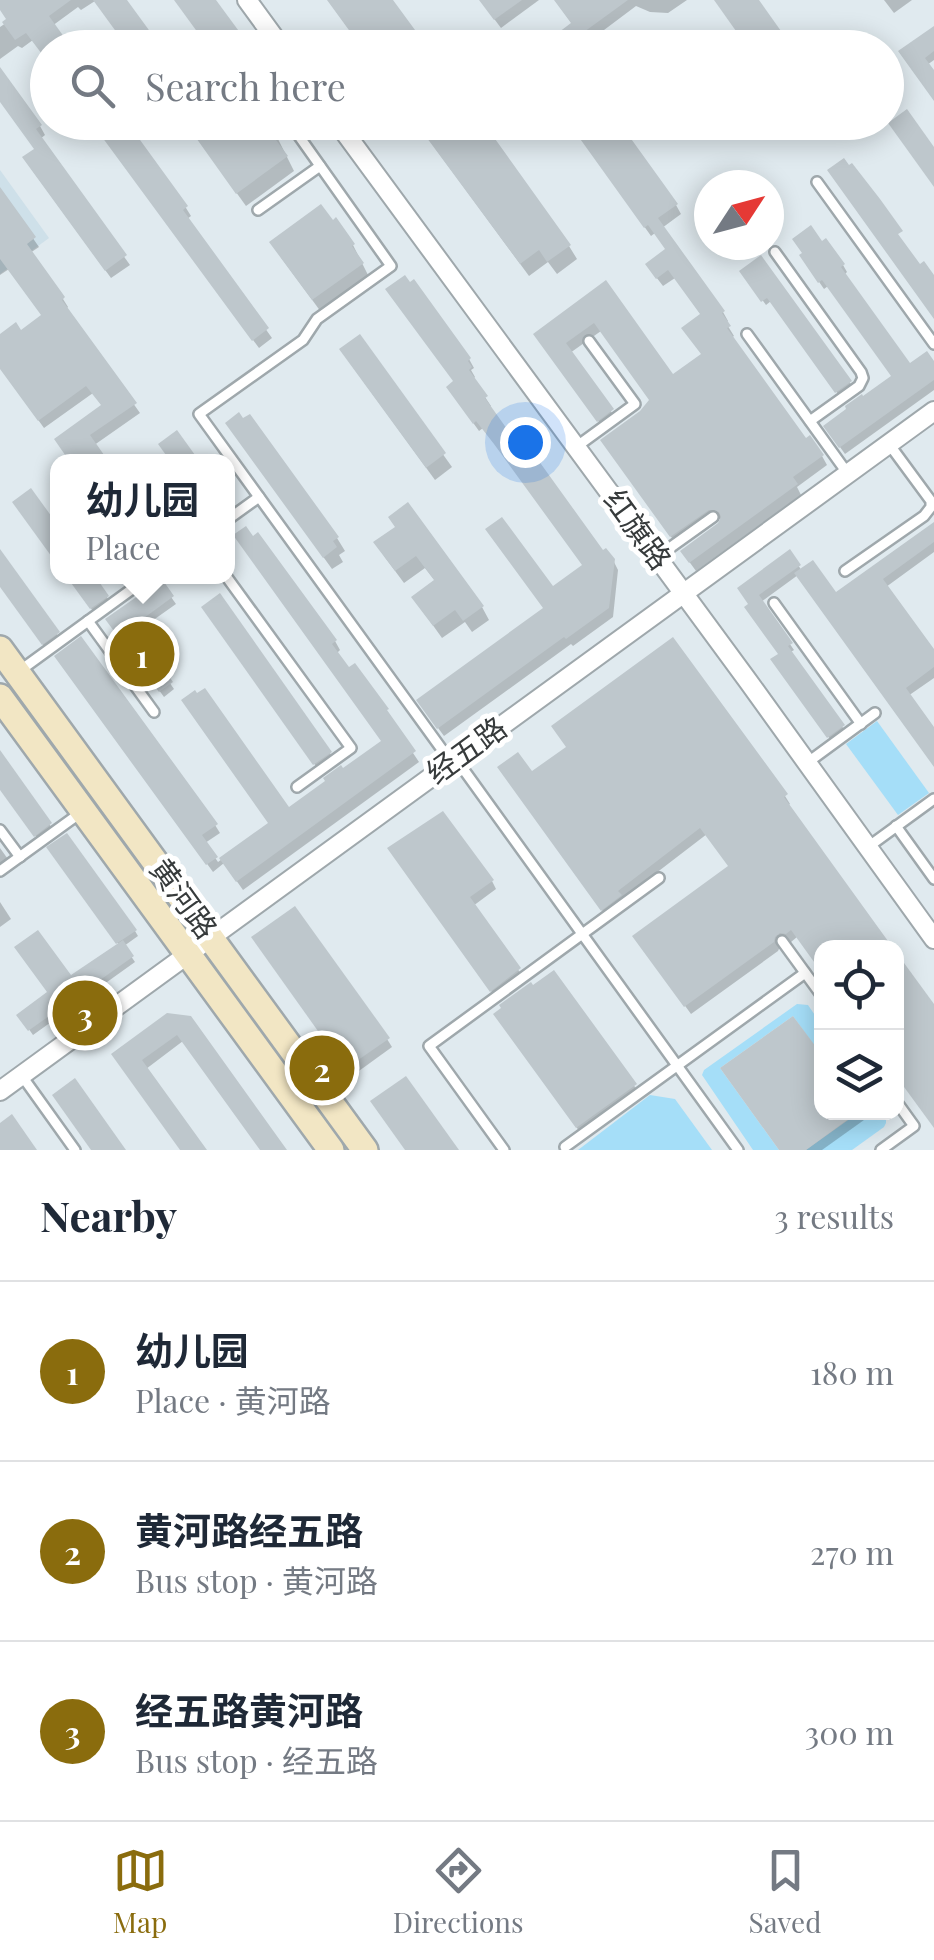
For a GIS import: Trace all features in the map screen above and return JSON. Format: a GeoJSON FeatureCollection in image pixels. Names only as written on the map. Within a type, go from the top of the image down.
{"type":"FeatureCollection","features":[{"type":"Feature","properties":{"kind":"main road","name":"黄河路"},"geometry":{"type":"LineString","coordinates":[[0,649],[365,1150]]}},
{"type":"Feature","properties":{"kind":"main road","name":"黄河路"},"geometry":{"type":"LineString","coordinates":[[0,696],[330,1150]]}},
{"type":"Feature","properties":{"kind":"street"},"geometry":{"type":"LineString","coordinates":[[246,0],[268,30]]}},
{"type":"Feature","properties":{"kind":"street","name":"红旗路"},"geometry":{"type":"LineString","coordinates":[[350,140],[934,939]]}},
{"type":"Feature","properties":{"kind":"street","name":"经五路"},"geometry":{"type":"LineString","coordinates":[[0,1091],[934,412]]}},
{"type":"Feature","properties":{"kind":"lane"},"geometry":{"type":"LineString","coordinates":[[228,454],[199,414],[303,340],[317,319],[391,266],[302,140]]}},
{"type":"Feature","properties":{"kind":"lane"},"geometry":{"type":"LineString","coordinates":[[258,210],[320,166]]}},
{"type":"Feature","properties":{"kind":"lane"},"geometry":{"type":"LineString","coordinates":[[816,182],[934,344]]}},
{"type":"Feature","properties":{"kind":"lane"},"geometry":{"type":"LineString","coordinates":[[781,260],[863,378],[859,386],[810,421]]}},
{"type":"Feature","properties":{"kind":"lane"},"geometry":{"type":"LineString","coordinates":[[747,334],[848,474]]}},
{"type":"Feature","properties":{"kind":"lane"},"geometry":{"type":"LineString","coordinates":[[576,447],[635,404],[589,341]]}},
{"type":"Feature","properties":{"kind":"lane"},"geometry":{"type":"LineString","coordinates":[[845,571],[924,516],[931,507],[931,501],[889,444]]}},
{"type":"Feature","properties":{"kind":"lane"},"geometry":{"type":"LineString","coordinates":[[235,464],[738,1150]]}},
{"type":"Feature","properties":{"kind":"lane"},"geometry":{"type":"LineString","coordinates":[[235,514],[259,497]]}},
{"type":"Feature","properties":{"kind":"lane"},"geometry":{"type":"LineString","coordinates":[[657,557],[713,517]]}},
{"type":"Feature","properties":{"kind":"lane"},"geometry":{"type":"LineString","coordinates":[[17,673],[139,584]]}},
{"type":"Feature","properties":{"kind":"lane"},"geometry":{"type":"LineString","coordinates":[[232,584],[351,748],[297,787]]}},
{"type":"Feature","properties":{"kind":"lane"},"geometry":{"type":"LineString","coordinates":[[774,603],[862,724]]}},
{"type":"Feature","properties":{"kind":"lane"},"geometry":{"type":"LineString","coordinates":[[88,621],[154,712]]}},
{"type":"Feature","properties":{"kind":"lane"},"geometry":{"type":"LineString","coordinates":[[807,763],[876,714]]}},
{"type":"Feature","properties":{"kind":"lane"},"geometry":{"type":"LineString","coordinates":[[868,847],[934,799]]}},
{"type":"Feature","properties":{"kind":"lane"},"geometry":{"type":"LineString","coordinates":[[0,871],[83,811]]}},
{"type":"Feature","properties":{"kind":"lane"},"geometry":{"type":"LineString","coordinates":[[896,826],[934,879]]}},
{"type":"Feature","properties":{"kind":"lane"},"geometry":{"type":"LineString","coordinates":[[0,830],[20,857]]}},
{"type":"Feature","properties":{"kind":"lane"},"geometry":{"type":"LineString","coordinates":[[504,1150],[429,1046],[659,878]]}},
{"type":"Feature","properties":{"kind":"lane"},"geometry":{"type":"LineString","coordinates":[[782,941],[814,985]]}},
{"type":"Feature","properties":{"kind":"lane"},"geometry":{"type":"LineString","coordinates":[[565,1147],[805,973]]}},
{"type":"Feature","properties":{"kind":"lane"},"geometry":{"type":"LineString","coordinates":[[22,1076],[75,1150]]}},
{"type":"Feature","properties":{"kind":"lane"},"geometry":{"type":"LineString","coordinates":[[881,1150],[914,1126],[904,1112]]}},
{"type":"Feature","properties":{"kind":"shaded area"},"geometry":{"type":"Polygon","coordinates":[[[0,170],[49,238],[0,274],[0,170]]]}},
{"type":"Feature","properties":{"kind":"shaded area"},"geometry":{"type":"Polygon","coordinates":[[[877,721],[929,793],[898,815],[846,744],[877,721]]]}},
{"type":"Feature","properties":{"kind":"shaded area"},"geometry":{"type":"Polygon","coordinates":[[[797,1004],[808,1005],[814,1014],[814,1045],[793,1016],[720,1068],[779,1150],[753,1150],[702,1075],[797,1004]]]}},
{"type":"Feature","properties":{"kind":"shaded area"},"geometry":{"type":"Polygon","coordinates":[[[650,1095],[675,1099],[712,1150],[578,1150],[650,1095]]]}},
{"type":"Feature","properties":{"kind":"shaded area"},"geometry":{"type":"Polygon","coordinates":[[[848,1120],[886,1120],[884,1127],[852,1150],[806,1150],[848,1120]]]}},
{"type":"Feature","properties":{"kind":"building"},"geometry":{"type":"Polygon","coordinates":[[[0,0],[71,0],[49,16],[59,30],[30,30],[30,38],[26,33],[15,40],[2,22],[6,19],[0,10],[0,0]]]}},
{"type":"Feature","properties":{"kind":"building"},"geometry":{"type":"Polygon","coordinates":[[[93,0],[127,0],[149,30],[115,30],[93,0]]]}},
{"type":"Feature","properties":{"kind":"building"},"geometry":{"type":"Polygon","coordinates":[[[174,0],[216,0],[238,30],[196,30],[174,0]]]}},
{"type":"Feature","properties":{"kind":"building"},"geometry":{"type":"Polygon","coordinates":[[[327,0],[393,0],[415,30],[349,30],[327,0]]]}},
{"type":"Feature","properties":{"kind":"building"},"geometry":{"type":"Polygon","coordinates":[[[479,0],[522,0],[494,20],[479,0]]]}},
{"type":"Feature","properties":{"kind":"building"},"geometry":{"type":"Polygon","coordinates":[[[554,0],[628,0],[587,30],[562,30],[571,23],[554,0]]]}},
{"type":"Feature","properties":{"kind":"building"},"geometry":{"type":"Polygon","coordinates":[[[714,0],[759,0],[780,30],[735,30],[714,0]]]}},
{"type":"Feature","properties":{"kind":"building"},"geometry":{"type":"Polygon","coordinates":[[[934,26],[934,51],[925,58],[934,70],[934,101],[904,59],[904,47],[934,26]]]}},
{"type":"Feature","properties":{"kind":"building"},"geometry":{"type":"Polygon","coordinates":[[[0,67],[30,108],[30,140],[44,140],[127,255],[105,271],[22,157],[34,149],[0,102],[0,67]]]}},
{"type":"Feature","properties":{"kind":"building"},"geometry":{"type":"Polygon","coordinates":[[[907,109],[934,147],[934,187],[900,140],[904,140],[907,109]]]}},
{"type":"Feature","properties":{"kind":"building"},"geometry":{"type":"Polygon","coordinates":[[[104,140],[140,140],[188,206],[183,210],[269,328],[252,341],[104,140]]]}},
{"type":"Feature","properties":{"kind":"building"},"geometry":{"type":"Polygon","coordinates":[[[198,140],[276,140],[288,156],[236,194],[198,140]]]}},
{"type":"Feature","properties":{"kind":"building"},"geometry":{"type":"Polygon","coordinates":[[[428,140],[496,140],[571,245],[547,262],[539,250],[520,264],[428,140]]]}},
{"type":"Feature","properties":{"kind":"building"},"geometry":{"type":"Polygon","coordinates":[[[581,140],[632,140],[678,204],[658,218],[725,311],[722,313],[731,326],[727,328],[806,438],[810,435],[824,455],[793,477],[798,484],[689,563],[680,551],[718,523],[719,512],[709,510],[670,537],[600,440],[649,400],[594,323],[566,343],[614,409],[597,422],[533,334],[606,280],[673,374],[701,354],[681,328],[700,314],[668,270],[656,279],[645,264],[665,249],[648,225],[644,228],[581,140]]]}},
{"type":"Feature","properties":{"kind":"building"},"geometry":{"type":"Polygon","coordinates":[[[844,158],[849,165],[852,163],[903,231],[898,234],[920,264],[924,261],[934,275],[934,319],[827,170],[844,158]]]}},
{"type":"Feature","properties":{"kind":"building"},"geometry":{"type":"Polygon","coordinates":[[[0,187],[36,237],[27,244],[65,297],[62,300],[137,403],[90,435],[103,454],[64,454],[54,439],[101,405],[86,386],[38,421],[0,369],[0,334],[16,322],[21,330],[41,315],[0,259],[0,187]]]}},
{"type":"Feature","properties":{"kind":"building"},"geometry":{"type":"Polygon","coordinates":[[[321,204],[333,220],[336,217],[364,263],[312,300],[269,242],[321,204]]]}},
{"type":"Feature","properties":{"kind":"building"},"geometry":{"type":"Polygon","coordinates":[[[811,225],[845,264],[841,267],[910,363],[927,351],[934,361],[934,380],[839,448],[823,426],[845,406],[891,376],[822,280],[818,283],[799,255],[802,253],[792,239],[811,225]]]}},
{"type":"Feature","properties":{"kind":"building"},"geometry":{"type":"Polygon","coordinates":[[[754,260],[765,260],[852,381],[835,393],[767,298],[761,302],[739,271],[754,260]]]}},
{"type":"Feature","properties":{"kind":"building"},"geometry":{"type":"Polygon","coordinates":[[[405,275],[410,282],[414,279],[471,358],[469,370],[517,443],[523,439],[603,550],[606,548],[615,559],[609,608],[437,729],[416,700],[543,608],[485,529],[502,517],[553,586],[582,565],[494,444],[476,421],[473,424],[446,387],[453,381],[385,289],[405,275]]]}},
{"type":"Feature","properties":{"kind":"building"},"geometry":{"type":"Polygon","coordinates":[[[360,334],[446,453],[426,468],[339,349],[360,334]]]}},
{"type":"Feature","properties":{"kind":"building"},"geometry":{"type":"Polygon","coordinates":[[[239,412],[243,418],[250,414],[339,537],[333,541],[337,547],[323,558],[225,423],[239,412]]]}},
{"type":"Feature","properties":{"kind":"building"},"geometry":{"type":"Polygon","coordinates":[[[177,430],[194,454],[165,454],[158,444],[177,430]]]}},
{"type":"Feature","properties":{"kind":"building"},"geometry":{"type":"Polygon","coordinates":[[[31,488],[50,514],[50,554],[12,502],[31,488]]]}},
{"type":"Feature","properties":{"kind":"building"},"geometry":{"type":"Polygon","coordinates":[[[408,502],[484,606],[463,621],[455,610],[433,626],[411,597],[434,580],[416,556],[395,571],[373,542],[395,527],[388,517],[408,502]]]}},
{"type":"Feature","properties":{"kind":"building"},"geometry":{"type":"Polygon","coordinates":[[[934,522],[934,542],[883,579],[934,649],[934,667],[906,688],[934,727],[934,767],[794,573],[813,560],[836,592],[934,522]]]}},
{"type":"Feature","properties":{"kind":"building"},"geometry":{"type":"Polygon","coordinates":[[[246,526],[253,536],[258,532],[337,640],[332,644],[349,667],[355,663],[416,751],[236,882],[219,858],[268,823],[181,700],[205,688],[289,807],[341,765],[343,768],[381,741],[235,534],[246,526]]]}},
{"type":"Feature","properties":{"kind":"building"},"geometry":{"type":"Polygon","coordinates":[[[0,549],[60,632],[42,645],[0,587],[0,549]]]}},
{"type":"Feature","properties":{"kind":"building"},"geometry":{"type":"Polygon","coordinates":[[[790,549],[801,565],[759,595],[793,643],[788,646],[845,725],[827,738],[770,659],[778,654],[744,607],[748,604],[737,588],[790,549]]]}},
{"type":"Feature","properties":{"kind":"building"},"geometry":{"type":"Polygon","coordinates":[[[72,584],[101,584],[109,596],[90,609],[72,584]]]}},
{"type":"Feature","properties":{"kind":"building"},"geometry":{"type":"Polygon","coordinates":[[[155,584],[166,584],[174,596],[133,626],[173,682],[159,692],[105,619],[155,584]]]}},
{"type":"Feature","properties":{"kind":"building"},"geometry":{"type":"Polygon","coordinates":[[[220,593],[332,752],[313,765],[201,607],[220,593]]]}},
{"type":"Feature","properties":{"kind":"building"},"geometry":{"type":"Polygon","coordinates":[[[81,636],[218,824],[202,835],[218,857],[206,865],[54,656],[81,636]]]}},
{"type":"Feature","properties":{"kind":"building"},"geometry":{"type":"Polygon","coordinates":[[[673,637],[788,794],[784,797],[887,940],[814,940],[814,962],[791,930],[780,933],[774,942],[684,1007],[632,936],[728,866],[700,828],[618,891],[622,895],[601,911],[497,767],[518,752],[532,771],[566,747],[551,726],[673,637]]]}},
{"type":"Feature","properties":{"kind":"building"},"geometry":{"type":"Polygon","coordinates":[[[0,750],[52,823],[34,837],[0,790],[0,750]]]}},
{"type":"Feature","properties":{"kind":"building"},"geometry":{"type":"Polygon","coordinates":[[[443,811],[494,880],[470,897],[521,968],[490,992],[387,848],[443,811]]]}},
{"type":"Feature","properties":{"kind":"building"},"geometry":{"type":"Polygon","coordinates":[[[67,833],[137,930],[116,944],[46,847],[67,833]]]}},
{"type":"Feature","properties":{"kind":"building"},"geometry":{"type":"Polygon","coordinates":[[[295,906],[390,1038],[345,1069],[251,937],[295,906]]]}},
{"type":"Feature","properties":{"kind":"building"},"geometry":{"type":"Polygon","coordinates":[[[38,930],[71,975],[123,940],[134,956],[28,1031],[16,1015],[47,992],[14,947],[38,930]]]}},
{"type":"Feature","properties":{"kind":"building"},"geometry":{"type":"Polygon","coordinates":[[[904,963],[934,1004],[934,1128],[904,1087],[904,963]]]}},
{"type":"Feature","properties":{"kind":"building"},"geometry":{"type":"Polygon","coordinates":[[[554,970],[637,1084],[576,1128],[493,1014],[501,1008],[499,1005],[554,970]]]}},
{"type":"Feature","properties":{"kind":"building"},"geometry":{"type":"Polygon","coordinates":[[[167,1013],[191,1016],[287,1150],[260,1150],[177,1035],[142,1060],[207,1150],[180,1150],[111,1054],[167,1013]]]}},
{"type":"Feature","properties":{"kind":"building"},"geometry":{"type":"Polygon","coordinates":[[[793,1016],[814,1044],[814,1120],[847,1120],[806,1150],[779,1150],[720,1068],[793,1016]]]}},
{"type":"Feature","properties":{"kind":"building"},"geometry":{"type":"Polygon","coordinates":[[[406,1076],[459,1150],[405,1150],[370,1101],[406,1076]]]}},
{"type":"Feature","properties":{"kind":"building"},"geometry":{"type":"Polygon","coordinates":[[[75,1078],[126,1150],[91,1150],[52,1095],[75,1078]]]}},
{"type":"Feature","properties":{"kind":"building"},"geometry":{"type":"Polygon","coordinates":[[[12,1114],[37,1150],[0,1150],[0,1123],[12,1114]]]}},
{"type":"Feature","properties":{"kind":"place","name":"幼儿园"},"geometry":{"type":"Point","coordinates":[142,654]}},
{"type":"Feature","properties":{"kind":"place","name":"经五路黄河路"},"geometry":{"type":"Point","coordinates":[85,1013]}},
{"type":"Feature","properties":{"kind":"place","name":"黄河路经五路"},"geometry":{"type":"Point","coordinates":[322,1068]}}]}
